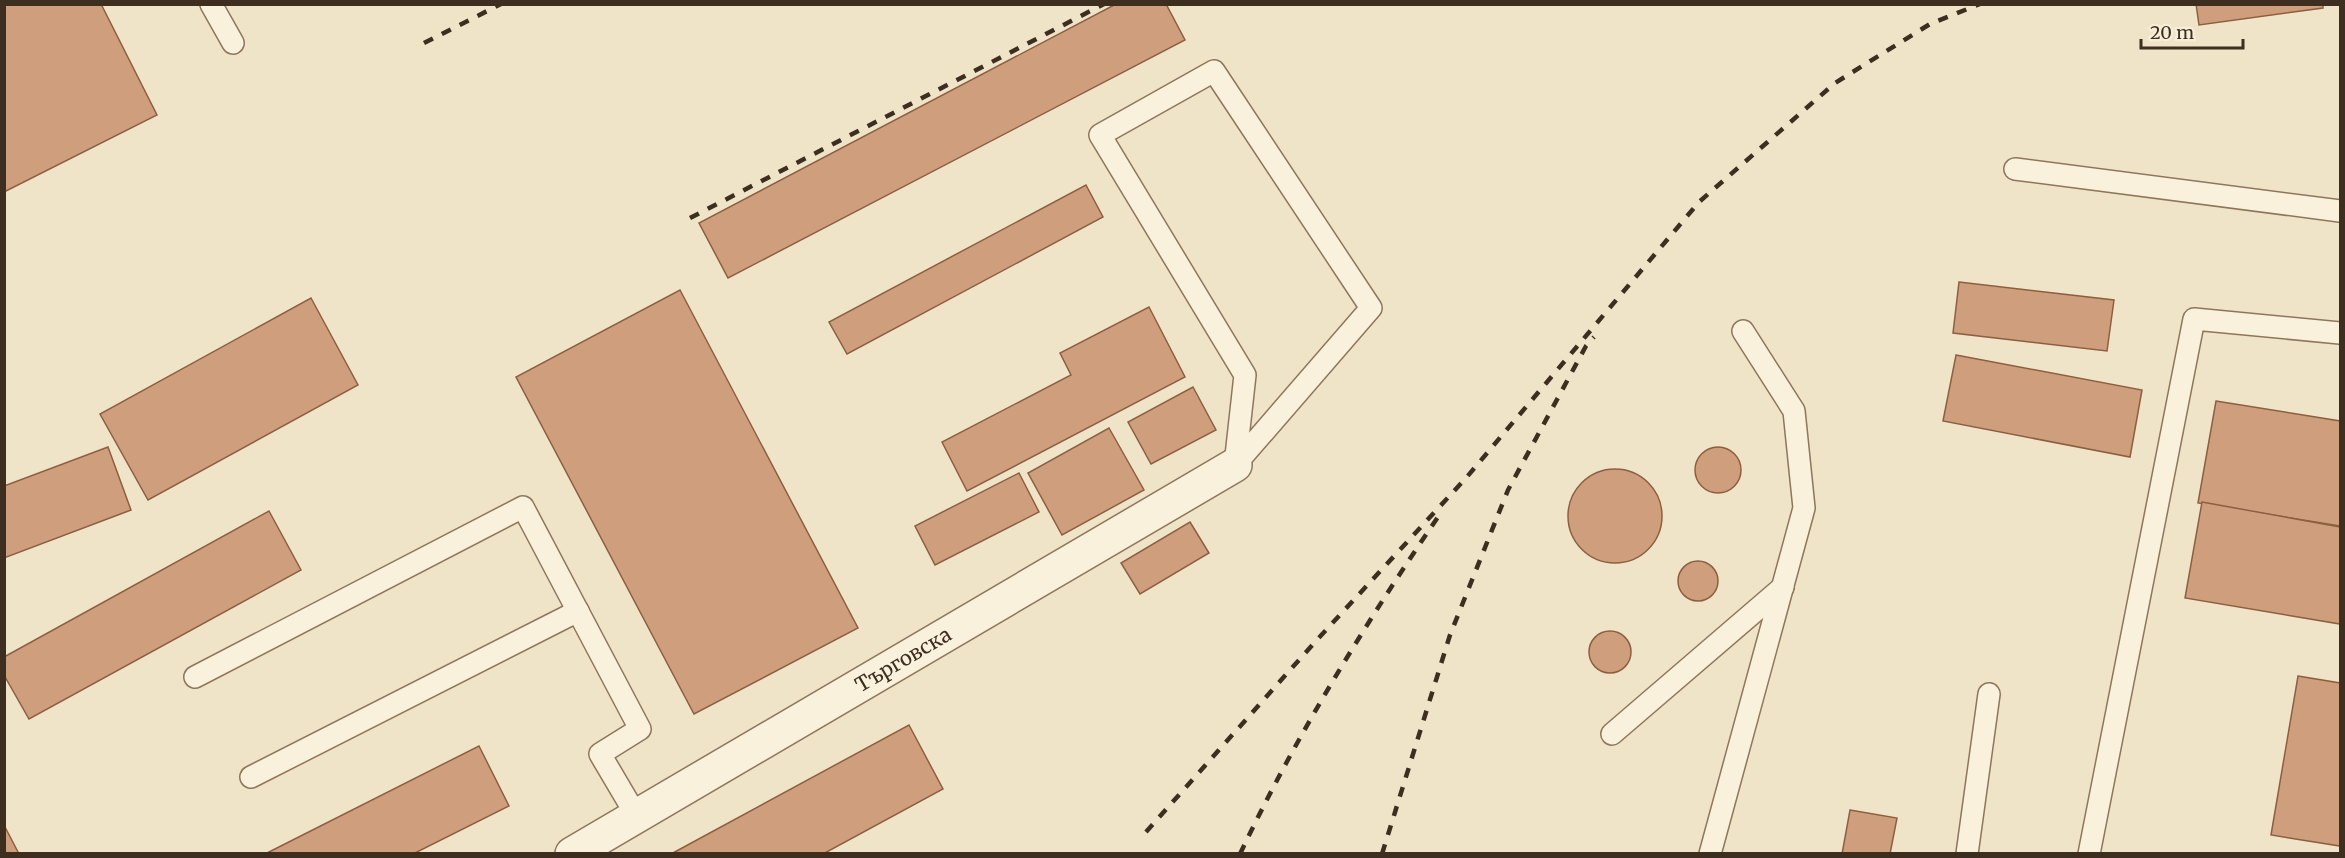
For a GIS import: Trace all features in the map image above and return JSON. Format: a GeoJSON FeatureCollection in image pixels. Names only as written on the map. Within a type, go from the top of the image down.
{"type":"FeatureCollection","features":[{"type":"Feature","properties":{"kind":"street","name":"Търговска"},"geometry":{"type":"LineString","coordinates":[[572,854],[1235,465]]}},
{"type":"Feature","properties":{"kind":"lane"},"geometry":{"type":"LineString","coordinates":[[210,4],[234,43]]}},
{"type":"Feature","properties":{"kind":"lane"},"geometry":{"type":"LineString","coordinates":[[1214,71],[1371,308],[1235,465],[1245,375],[1100,135],[1214,71]]}},
{"type":"Feature","properties":{"kind":"lane"},"geometry":{"type":"LineString","coordinates":[[2015,169],[2340,212]]}},
{"type":"Feature","properties":{"kind":"lane"},"geometry":{"type":"LineString","coordinates":[[2089,854],[2194,319],[2340,333]]}},
{"type":"Feature","properties":{"kind":"lane"},"geometry":{"type":"LineString","coordinates":[[1710,854],[1804,508],[1794,411],[1743,331]]}},
{"type":"Feature","properties":{"kind":"lane"},"geometry":{"type":"LineString","coordinates":[[195,677],[523,507],[640,729],[600,754],[636,815]]}},
{"type":"Feature","properties":{"kind":"lane"},"geometry":{"type":"LineString","coordinates":[[1612,734],[1783,587]]}},
{"type":"Feature","properties":{"kind":"lane"},"geometry":{"type":"LineString","coordinates":[[251,777],[578,612]]}},
{"type":"Feature","properties":{"kind":"lane"},"geometry":{"type":"LineString","coordinates":[[1967,854],[1989,694]]}},
{"type":"Feature","properties":{"kind":"building"},"geometry":{"type":"Polygon","coordinates":[[[4,4],[101,4],[157,115],[4,192],[4,4]]]}},
{"type":"Feature","properties":{"kind":"building"},"geometry":{"type":"Polygon","coordinates":[[[1116,4],[1166,4],[1185,40],[728,278],[699,223],[1116,4]]]}},
{"type":"Feature","properties":{"kind":"building"},"geometry":{"type":"Polygon","coordinates":[[[2196,4],[2323,4],[2323,8],[2199,25],[2196,4]]]}},
{"type":"Feature","properties":{"kind":"building"},"geometry":{"type":"Polygon","coordinates":[[[1086,185],[1103,217],[847,354],[829,322],[1086,185]]]}},
{"type":"Feature","properties":{"kind":"building"},"geometry":{"type":"Polygon","coordinates":[[[1959,282],[2114,300],[2107,351],[1953,333],[1959,282]]]}},
{"type":"Feature","properties":{"kind":"building"},"geometry":{"type":"Polygon","coordinates":[[[680,290],[858,628],[694,714],[516,377],[680,290]]]}},
{"type":"Feature","properties":{"kind":"building"},"geometry":{"type":"Polygon","coordinates":[[[311,298],[358,385],[148,500],[100,414],[311,298]]]}},
{"type":"Feature","properties":{"kind":"building"},"geometry":{"type":"Polygon","coordinates":[[[1149,307],[1185,377],[967,491],[942,442],[1071,375],[1060,353],[1149,307]]]}},
{"type":"Feature","properties":{"kind":"building"},"geometry":{"type":"Polygon","coordinates":[[[1956,355],[2142,390],[2130,457],[1943,421],[1956,355]]]}},
{"type":"Feature","properties":{"kind":"building"},"geometry":{"type":"Polygon","coordinates":[[[1193,387],[1216,430],[1151,464],[1128,422],[1193,387]]]}},
{"type":"Feature","properties":{"kind":"building"},"geometry":{"type":"Polygon","coordinates":[[[2216,401],[2340,421],[2340,526],[2198,503],[2216,401]]]}},
{"type":"Feature","properties":{"kind":"building"},"geometry":{"type":"Polygon","coordinates":[[[1109,428],[1144,490],[1062,535],[1028,473],[1109,428]]]}},
{"type":"Feature","properties":{"kind":"building"},"geometry":{"type":"Polygon","coordinates":[[[108,447],[131,510],[4,558],[4,486],[108,447]]]}},
{"type":"Feature","properties":{"kind":"building"},"geometry":{"type":"Polygon","coordinates":[[[1718,447],[1734,454],[1741,470],[1734,486],[1718,493],[1702,486],[1695,470],[1702,454],[1718,447]]]}},
{"type":"Feature","properties":{"kind":"building"},"geometry":{"type":"Polygon","coordinates":[[[1615,469],[1633,473],[1648,483],[1658,498],[1662,516],[1658,534],[1648,549],[1633,559],[1615,563],[1597,559],[1582,549],[1572,534],[1568,516],[1572,498],[1582,483],[1597,473],[1615,469]]]}},
{"type":"Feature","properties":{"kind":"building"},"geometry":{"type":"Polygon","coordinates":[[[1019,473],[1039,512],[935,565],[915,526],[1019,473]]]}},
{"type":"Feature","properties":{"kind":"building"},"geometry":{"type":"Polygon","coordinates":[[[2202,502],[2340,527],[2340,624],[2185,598],[2202,502]]]}},
{"type":"Feature","properties":{"kind":"building"},"geometry":{"type":"Polygon","coordinates":[[[269,511],[301,570],[29,719],[4,675],[4,657],[269,511]]]}},
{"type":"Feature","properties":{"kind":"building"},"geometry":{"type":"Polygon","coordinates":[[[1190,522],[1209,553],[1140,594],[1121,563],[1190,522]]]}},
{"type":"Feature","properties":{"kind":"building"},"geometry":{"type":"Polygon","coordinates":[[[1698,561],[1712,567],[1718,581],[1712,595],[1698,601],[1684,595],[1678,581],[1684,567],[1698,561]]]}},
{"type":"Feature","properties":{"kind":"building"},"geometry":{"type":"Polygon","coordinates":[[[1610,631],[1625,637],[1631,652],[1625,667],[1610,673],[1595,667],[1589,652],[1595,637],[1610,631]]]}},
{"type":"Feature","properties":{"kind":"building"},"geometry":{"type":"Polygon","coordinates":[[[2298,676],[2340,683],[2340,846],[2271,835],[2298,676]]]}},
{"type":"Feature","properties":{"kind":"building"},"geometry":{"type":"Polygon","coordinates":[[[909,725],[943,789],[823,854],[671,854],[909,725]]]}},
{"type":"Feature","properties":{"kind":"building"},"geometry":{"type":"Polygon","coordinates":[[[479,746],[509,806],[413,854],[265,854],[479,746]]]}},
{"type":"Feature","properties":{"kind":"building"},"geometry":{"type":"Polygon","coordinates":[[[1850,810],[1897,818],[1890,854],[1842,854],[1850,810]]]}},
{"type":"Feature","properties":{"kind":"building"},"geometry":{"type":"Polygon","coordinates":[[[4,825],[19,854],[4,854],[4,825]]]}},
{"type":"Feature","properties":{"kind":"railway"},"geometry":{"type":"LineString","coordinates":[[424,43],[501,4]]}},
{"type":"Feature","properties":{"kind":"railway"},"geometry":{"type":"LineString","coordinates":[[690,218],[1104,4]]}},
{"type":"Feature","properties":{"kind":"railway"},"geometry":{"type":"LineString","coordinates":[[1146,832],[1315,642],[1466,478],[1699,202],[1835,83],[1930,24],[1980,4]]}},
{"type":"Feature","properties":{"kind":"railway"},"geometry":{"type":"LineString","coordinates":[[1382,854],[1450,635],[1508,490],[1586,346],[1594,337]]}},
{"type":"Feature","properties":{"kind":"railway"},"geometry":{"type":"LineString","coordinates":[[1240,854],[1284,767],[1333,681],[1384,598],[1438,517]]}}]}
